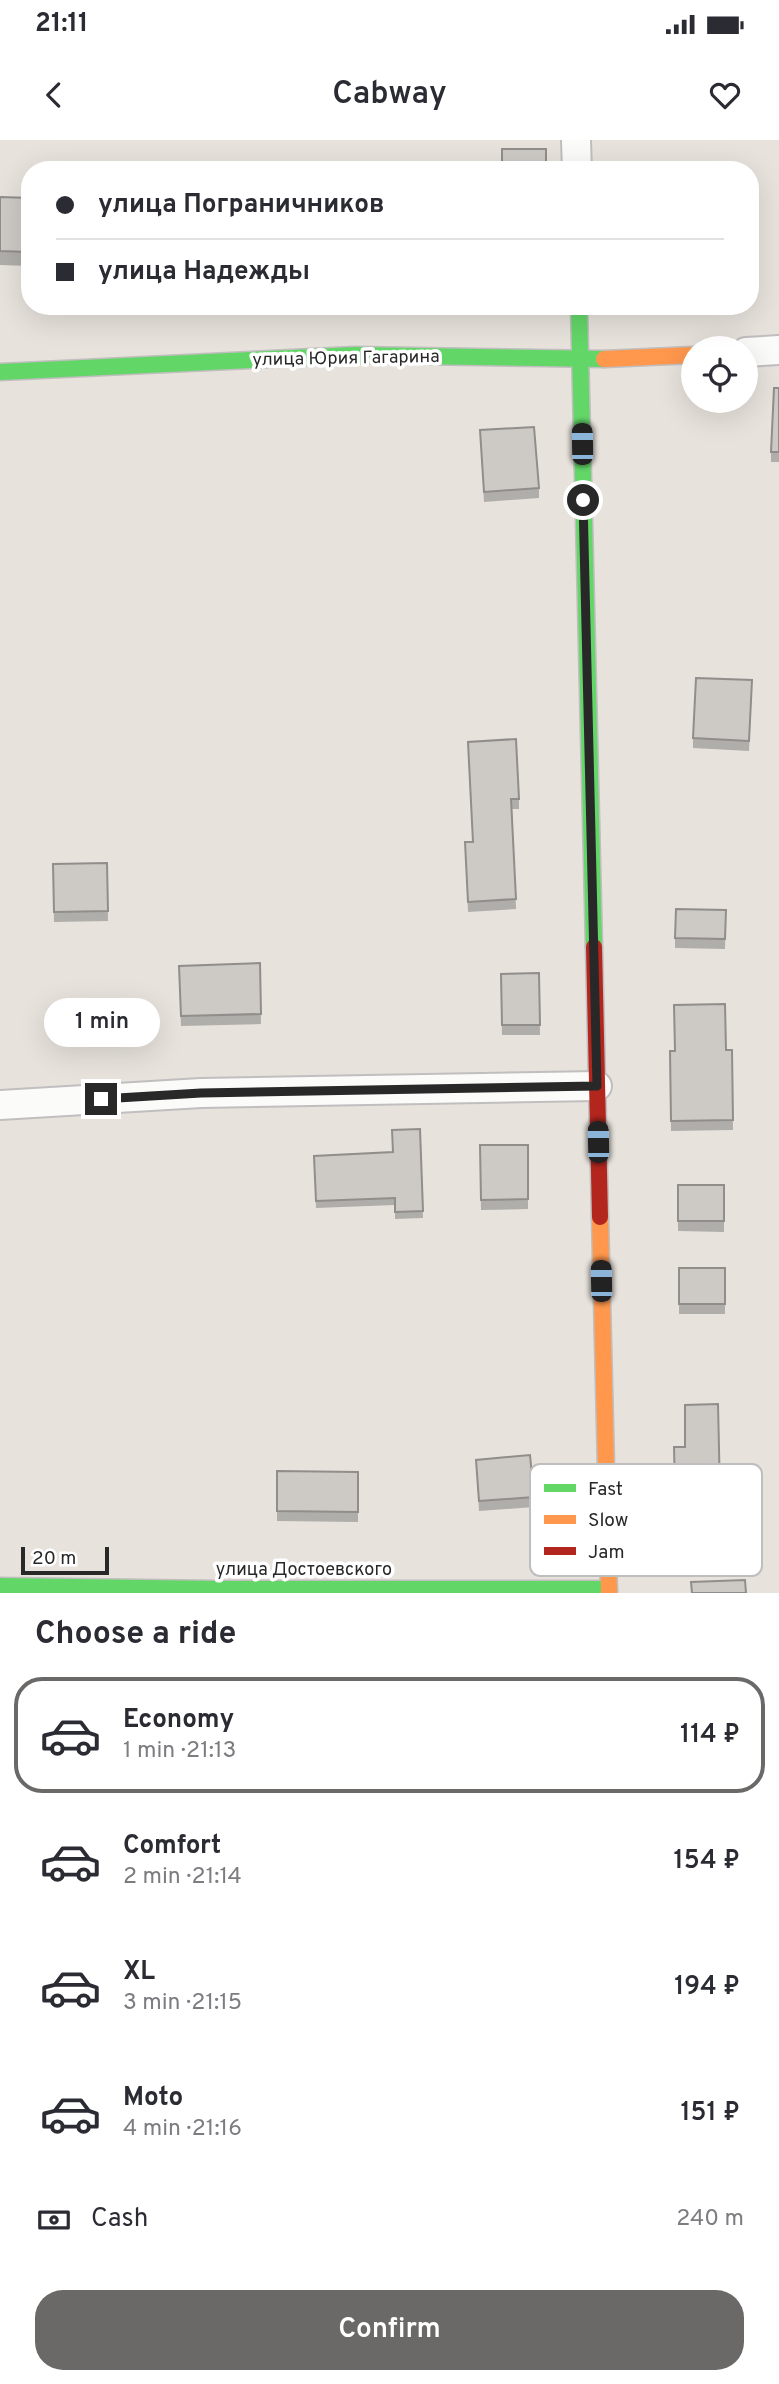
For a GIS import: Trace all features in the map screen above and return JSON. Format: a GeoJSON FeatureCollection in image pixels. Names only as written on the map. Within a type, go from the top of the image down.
{"type":"FeatureCollection","features":[{"type":"Feature","properties":{"kind":"street"},"geometry":{"type":"LineString","coordinates":[[576,140],[577,161]]}},
{"type":"Feature","properties":{"kind":"street"},"geometry":{"type":"LineString","coordinates":[[579,315],[606,1464]]}},
{"type":"Feature","properties":{"kind":"street"},"geometry":{"type":"LineString","coordinates":[[758,351],[779,350]]}},
{"type":"Feature","properties":{"kind":"street","name":"улица Юрия Гагарина"},"geometry":{"type":"LineString","coordinates":[[0,372],[355,355],[580,360],[681,356]]}},
{"type":"Feature","properties":{"kind":"street"},"geometry":{"type":"LineString","coordinates":[[0,1105],[201,1093],[597,1086]]}},
{"type":"Feature","properties":{"kind":"street","name":"улица Достоевского"},"geometry":{"type":"LineString","coordinates":[[0,1586],[609,1591]]}},
{"type":"Feature","properties":{"kind":"building"},"geometry":{"type":"Polygon","coordinates":[[[502,149],[546,149],[546,161],[502,161],[502,149]]]}},
{"type":"Feature","properties":{"kind":"building"},"geometry":{"type":"Polygon","coordinates":[[[0,197],[21,198],[21,252],[0,251],[0,197]]]}},
{"type":"Feature","properties":{"kind":"building"},"geometry":{"type":"Polygon","coordinates":[[[774,388],[779,388],[779,452],[771,452],[774,388]]]}},
{"type":"Feature","properties":{"kind":"building"},"geometry":{"type":"Polygon","coordinates":[[[534,427],[539,488],[484,492],[480,430],[534,427]]]}},
{"type":"Feature","properties":{"kind":"building"},"geometry":{"type":"Polygon","coordinates":[[[696,678],[752,680],[749,741],[693,738],[696,678]]]}},
{"type":"Feature","properties":{"kind":"building"},"geometry":{"type":"Polygon","coordinates":[[[516,739],[519,799],[511,799],[516,899],[468,902],[465,842],[473,842],[468,742],[516,739]]]}},
{"type":"Feature","properties":{"kind":"building"},"geometry":{"type":"Polygon","coordinates":[[[107,863],[108,911],[54,912],[53,864],[107,863]]]}},
{"type":"Feature","properties":{"kind":"building"},"geometry":{"type":"Polygon","coordinates":[[[676,909],[726,910],[725,939],[675,938],[676,909]]]}},
{"type":"Feature","properties":{"kind":"building"},"geometry":{"type":"Polygon","coordinates":[[[260,963],[261,1014],[181,1016],[179,966],[260,963]]]}},
{"type":"Feature","properties":{"kind":"building"},"geometry":{"type":"Polygon","coordinates":[[[539,973],[540,1025],[502,1025],[501,974],[539,973]]]}},
{"type":"Feature","properties":{"kind":"building"},"geometry":{"type":"Polygon","coordinates":[[[725,1004],[726,1050],[732,1050],[733,1120],[671,1121],[670,1051],[675,1051],[674,1005],[725,1004]]]}},
{"type":"Feature","properties":{"kind":"building"},"geometry":{"type":"Polygon","coordinates":[[[420,1129],[423,1211],[395,1212],[395,1198],[316,1201],[314,1156],[393,1152],[392,1130],[420,1129]]]}},
{"type":"Feature","properties":{"kind":"building"},"geometry":{"type":"Polygon","coordinates":[[[480,1145],[528,1145],[528,1199],[481,1200],[480,1145]]]}},
{"type":"Feature","properties":{"kind":"building"},"geometry":{"type":"Polygon","coordinates":[[[678,1185],[724,1185],[724,1221],[678,1221],[678,1185]]]}},
{"type":"Feature","properties":{"kind":"building"},"geometry":{"type":"Polygon","coordinates":[[[679,1268],[725,1268],[725,1304],[679,1304],[679,1268]]]}},
{"type":"Feature","properties":{"kind":"building"},"geometry":{"type":"Polygon","coordinates":[[[718,1404],[719,1464],[674,1464],[674,1447],[685,1447],[685,1405],[718,1404]]]}},
{"type":"Feature","properties":{"kind":"building"},"geometry":{"type":"Polygon","coordinates":[[[530,1455],[530,1497],[479,1501],[476,1460],[530,1455]]]}},
{"type":"Feature","properties":{"kind":"building"},"geometry":{"type":"Polygon","coordinates":[[[277,1471],[358,1472],[358,1512],[277,1511],[277,1471]]]}},
{"type":"Feature","properties":{"kind":"building"},"geometry":{"type":"Polygon","coordinates":[[[745,1580],[746,1593],[692,1593],[691,1582],[745,1580]]]}},
{"type":"Feature","properties":{"kind":"traffic: fast"},"geometry":{"type":"LineString","coordinates":[[579,315],[594,947]]}},
{"type":"Feature","properties":{"kind":"traffic: fast"},"geometry":{"type":"LineString","coordinates":[[0,372],[355,355],[604,359]]}},
{"type":"Feature","properties":{"kind":"traffic: fast"},"geometry":{"type":"LineString","coordinates":[[0,1586],[609,1589]]}},
{"type":"Feature","properties":{"kind":"traffic: slow"},"geometry":{"type":"LineString","coordinates":[[604,359],[681,356]]}},
{"type":"Feature","properties":{"kind":"traffic: slow"},"geometry":{"type":"LineString","coordinates":[[600,1217],[606,1464]]}},
{"type":"Feature","properties":{"kind":"traffic: slow"},"geometry":{"type":"LineString","coordinates":[[609,1576],[609,1593]]}},
{"type":"Feature","properties":{"kind":"traffic: jam"},"geometry":{"type":"LineString","coordinates":[[594,947],[600,1217]]}},
{"type":"Feature","properties":{"kind":"route"},"geometry":{"type":"LineString","coordinates":[[101,1099],[201,1093],[597,1086],[583,500]]}}]}
